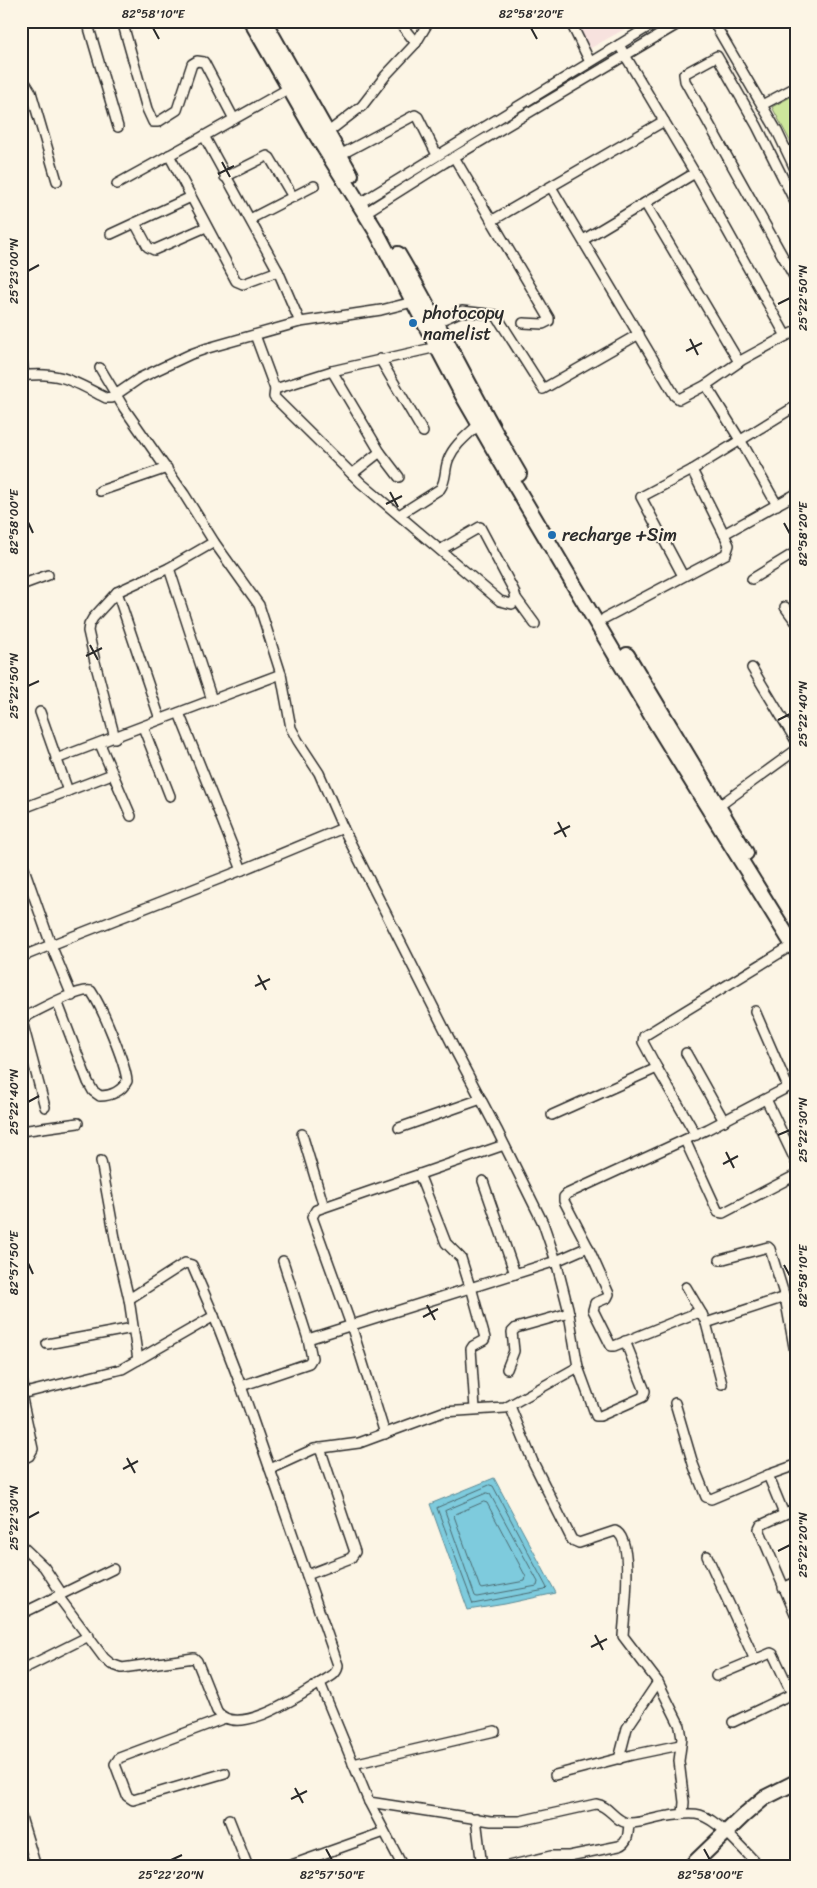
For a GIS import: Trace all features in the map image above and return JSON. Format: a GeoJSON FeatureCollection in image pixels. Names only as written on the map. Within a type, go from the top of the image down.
{"type":"FeatureCollection","features":[{"type":"Feature","properties":{"kind":"street"},"geometry":{"type":"LineString","coordinates":[[87,21],[118,128]]}},
{"type":"Feature","properties":{"kind":"street"},"geometry":{"type":"LineString","coordinates":[[122,21],[147,109],[153,122],[158,122],[177,110],[192,64],[197,61],[204,62],[234,119]]}},
{"type":"Feature","properties":{"kind":"street"},"geometry":{"type":"LineString","coordinates":[[251,21],[340,155],[437,322],[487,420],[719,806],[795,943]]}},
{"type":"Feature","properties":{"kind":"street"},"geometry":{"type":"LineString","coordinates":[[264,21],[294,86],[376,231],[479,424],[654,720],[795,943]]}},
{"type":"Feature","properties":{"kind":"street"},"geometry":{"type":"LineString","coordinates":[[398,21],[416,43]]}},
{"type":"Feature","properties":{"kind":"street"},"geometry":{"type":"LineString","coordinates":[[327,133],[362,106],[386,75],[416,43],[429,21]]}},
{"type":"Feature","properties":{"kind":"street"},"geometry":{"type":"LineString","coordinates":[[570,21],[590,62]]}},
{"type":"Feature","properties":{"kind":"street"},"geometry":{"type":"LineString","coordinates":[[368,204],[437,155],[658,21]]}},
{"type":"Feature","properties":{"kind":"street"},"geometry":{"type":"LineString","coordinates":[[368,204],[454,157],[683,21]]}},
{"type":"Feature","properties":{"kind":"street"},"geometry":{"type":"LineString","coordinates":[[713,21],[770,119],[796,171]]}},
{"type":"Feature","properties":{"kind":"street"},"geometry":{"type":"LineString","coordinates":[[619,45],[695,173],[786,336]]}},
{"type":"Feature","properties":{"kind":"street"},"geometry":{"type":"LineString","coordinates":[[796,204],[757,126],[717,56],[684,74],[685,81],[796,280]]}},
{"type":"Feature","properties":{"kind":"street"},"geometry":{"type":"LineString","coordinates":[[21,84],[26,84],[31,92],[57,181]]}},
{"type":"Feature","properties":{"kind":"street"},"geometry":{"type":"LineString","coordinates":[[118,184],[294,86]]}},
{"type":"Feature","properties":{"kind":"street"},"geometry":{"type":"LineString","coordinates":[[762,105],[796,87]]}},
{"type":"Feature","properties":{"kind":"street"},"geometry":{"type":"LineString","coordinates":[[340,155],[415,115],[418,116],[437,155]]}},
{"type":"Feature","properties":{"kind":"street"},"geometry":{"type":"LineString","coordinates":[[757,126],[770,119]]}},
{"type":"Feature","properties":{"kind":"street"},"geometry":{"type":"LineString","coordinates":[[493,220],[664,121]]}},
{"type":"Feature","properties":{"kind":"street"},"geometry":{"type":"LineString","coordinates":[[204,136],[278,271],[300,322]]}},
{"type":"Feature","properties":{"kind":"street"},"geometry":{"type":"LineString","coordinates":[[169,155],[236,281],[243,284],[278,271]]}},
{"type":"Feature","properties":{"kind":"street"},"geometry":{"type":"LineString","coordinates":[[225,176],[267,156],[293,197]]}},
{"type":"Feature","properties":{"kind":"street"},"geometry":{"type":"LineString","coordinates":[[454,157],[493,220],[549,318],[549,321],[543,324],[523,323]]}},
{"type":"Feature","properties":{"kind":"street"},"geometry":{"type":"LineString","coordinates":[[583,240],[695,173]]}},
{"type":"Feature","properties":{"kind":"street"},"geometry":{"type":"LineString","coordinates":[[250,219],[314,186]]}},
{"type":"Feature","properties":{"kind":"street"},"geometry":{"type":"LineString","coordinates":[[551,187],[675,396],[679,399],[706,385],[739,362],[796,331]]}},
{"type":"Feature","properties":{"kind":"street"},"geometry":{"type":"LineString","coordinates":[[111,234],[191,197]]}},
{"type":"Feature","properties":{"kind":"street"},"geometry":{"type":"LineString","coordinates":[[645,203],[739,362]]}},
{"type":"Feature","properties":{"kind":"street"},"geometry":{"type":"LineString","coordinates":[[135,223],[148,247],[154,250],[206,227]]}},
{"type":"Feature","properties":{"kind":"street"},"geometry":{"type":"LineString","coordinates":[[21,354],[23,376],[58,376],[74,381],[106,398],[111,398],[140,378],[191,354],[300,322],[381,310],[413,302]]}},
{"type":"Feature","properties":{"kind":"street"},"geometry":{"type":"LineString","coordinates":[[437,322],[462,311],[496,315],[543,389],[639,334]]}},
{"type":"Feature","properties":{"kind":"street"},"geometry":{"type":"LineString","coordinates":[[255,335],[275,389],[274,396],[352,474],[500,601],[512,604],[516,598]]}},
{"type":"Feature","properties":{"kind":"street"},"geometry":{"type":"LineString","coordinates":[[275,389],[332,371],[437,347]]}},
{"type":"Feature","properties":{"kind":"street"},"geometry":{"type":"LineString","coordinates":[[380,359],[422,432]]}},
{"type":"Feature","properties":{"kind":"street"},"geometry":{"type":"LineString","coordinates":[[100,368],[116,396],[167,468],[214,542],[259,605],[281,674],[291,728],[319,772],[343,828],[542,1223],[556,1261],[569,1313],[578,1367],[596,1416],[643,1397],[645,1391],[625,1341]]}},
{"type":"Feature","properties":{"kind":"street"},"geometry":{"type":"LineString","coordinates":[[332,371],[380,452],[399,478]]}},
{"type":"Feature","properties":{"kind":"street"},"geometry":{"type":"LineString","coordinates":[[706,385],[777,504]]}},
{"type":"Feature","properties":{"kind":"street"},"geometry":{"type":"LineString","coordinates":[[683,576],[641,498],[692,470],[796,406]]}},
{"type":"Feature","properties":{"kind":"street"},"geometry":{"type":"LineString","coordinates":[[399,515],[440,490],[444,484],[448,459],[459,444],[479,424]]}},
{"type":"Feature","properties":{"kind":"street"},"geometry":{"type":"LineString","coordinates":[[352,474],[380,452]]}},
{"type":"Feature","properties":{"kind":"street"},"geometry":{"type":"LineString","coordinates":[[100,491],[167,468]]}},
{"type":"Feature","properties":{"kind":"street"},"geometry":{"type":"LineString","coordinates":[[605,618],[726,554],[729,545],[692,470]]}},
{"type":"Feature","properties":{"kind":"street"},"geometry":{"type":"LineString","coordinates":[[724,534],[796,494]]}},
{"type":"Feature","properties":{"kind":"street"},"geometry":{"type":"LineString","coordinates":[[440,550],[480,527],[516,598],[535,624]]}},
{"type":"Feature","properties":{"kind":"street"},"geometry":{"type":"LineString","coordinates":[[115,738],[88,631],[93,618],[117,592],[169,568],[214,542]]}},
{"type":"Feature","properties":{"kind":"street"},"geometry":{"type":"LineString","coordinates":[[752,579],[796,552]]}},
{"type":"Feature","properties":{"kind":"street"},"geometry":{"type":"LineString","coordinates":[[169,568],[212,700]]}},
{"type":"Feature","properties":{"kind":"street"},"geometry":{"type":"LineString","coordinates":[[21,585],[48,574]]}},
{"type":"Feature","properties":{"kind":"street"},"geometry":{"type":"LineString","coordinates":[[117,592],[160,719]]}},
{"type":"Feature","properties":{"kind":"street"},"geometry":{"type":"LineString","coordinates":[[785,607],[796,622]]}},
{"type":"Feature","properties":{"kind":"street"},"geometry":{"type":"LineString","coordinates":[[752,668],[796,742]]}},
{"type":"Feature","properties":{"kind":"street"},"geometry":{"type":"LineString","coordinates":[[56,760],[281,674]]}},
{"type":"Feature","properties":{"kind":"street"},"geometry":{"type":"LineString","coordinates":[[40,712],[68,791]]}},
{"type":"Feature","properties":{"kind":"street"},"geometry":{"type":"LineString","coordinates":[[179,713],[242,870]]}},
{"type":"Feature","properties":{"kind":"street"},"geometry":{"type":"LineString","coordinates":[[143,727],[170,796]]}},
{"type":"Feature","properties":{"kind":"street"},"geometry":{"type":"LineString","coordinates":[[100,744],[131,816]]}},
{"type":"Feature","properties":{"kind":"street"},"geometry":{"type":"LineString","coordinates":[[719,806],[796,750]]}},
{"type":"Feature","properties":{"kind":"street"},"geometry":{"type":"LineString","coordinates":[[21,809],[112,774]]}},
{"type":"Feature","properties":{"kind":"street"},"geometry":{"type":"LineString","coordinates":[[21,958],[343,828]]}},
{"type":"Feature","properties":{"kind":"street"},"geometry":{"type":"LineString","coordinates":[[21,860],[26,887],[72,996]]}},
{"type":"Feature","properties":{"kind":"street"},"geometry":{"type":"LineString","coordinates":[[696,1135],[642,1042],[644,1036],[795,943]]}},
{"type":"Feature","properties":{"kind":"street"},"geometry":{"type":"LineString","coordinates":[[45,1107],[22,1023],[23,1018],[57,1001],[88,990],[91,991],[97,1001],[127,1078],[126,1084],[117,1092],[100,1096],[93,1091],[57,1001]]}},
{"type":"Feature","properties":{"kind":"street"},"geometry":{"type":"LineString","coordinates":[[702,1314],[696,1313],[611,1346],[593,1310],[595,1303],[608,1298],[609,1294],[588,1247],[564,1202],[564,1197],[696,1135],[792,1085],[755,1011]]}},
{"type":"Feature","properties":{"kind":"street"},"geometry":{"type":"LineString","coordinates":[[686,1053],[724,1121]]}},
{"type":"Feature","properties":{"kind":"street"},"geometry":{"type":"LineString","coordinates":[[552,1115],[657,1068]]}},
{"type":"Feature","properties":{"kind":"street"},"geometry":{"type":"LineString","coordinates":[[400,1128],[481,1099]]}},
{"type":"Feature","properties":{"kind":"street"},"geometry":{"type":"LineString","coordinates":[[766,1099],[796,1162]]}},
{"type":"Feature","properties":{"kind":"street"},"geometry":{"type":"LineString","coordinates":[[21,1131],[78,1123]]}},
{"type":"Feature","properties":{"kind":"street"},"geometry":{"type":"LineString","coordinates":[[302,1134],[324,1207]]}},
{"type":"Feature","properties":{"kind":"street"},"geometry":{"type":"LineString","coordinates":[[685,1140],[718,1212],[723,1212],[796,1175]]}},
{"type":"Feature","properties":{"kind":"street"},"geometry":{"type":"LineString","coordinates":[[385,1434],[351,1325],[312,1217],[316,1210],[324,1207],[504,1145]]}},
{"type":"Feature","properties":{"kind":"street"},"geometry":{"type":"LineString","coordinates":[[101,1161],[117,1249],[129,1299],[138,1360]]}},
{"type":"Feature","properties":{"kind":"street"},"geometry":{"type":"LineString","coordinates":[[420,1174],[446,1243],[461,1258],[485,1338],[471,1349],[475,1410]]}},
{"type":"Feature","properties":{"kind":"street"},"geometry":{"type":"LineString","coordinates":[[483,1181],[514,1274]]}},
{"type":"Feature","properties":{"kind":"street"},"geometry":{"type":"LineString","coordinates":[[308,1339],[556,1261],[588,1247]]}},
{"type":"Feature","properties":{"kind":"street"},"geometry":{"type":"LineString","coordinates":[[720,1260],[768,1247],[770,1249],[785,1297],[796,1358]]}},
{"type":"Feature","properties":{"kind":"street"},"geometry":{"type":"LineString","coordinates":[[241,1386],[309,1363],[312,1358],[308,1339],[283,1261]]}},
{"type":"Feature","properties":{"kind":"street"},"geometry":{"type":"LineString","coordinates":[[129,1299],[185,1263],[192,1265],[241,1386],[338,1665],[338,1670],[335,1673],[283,1706],[249,1719],[224,1718],[120,1758],[115,1764],[127,1796],[133,1800],[225,1773]]}},
{"type":"Feature","properties":{"kind":"street"},"geometry":{"type":"LineString","coordinates":[[686,1288],[706,1323],[722,1384]]}},
{"type":"Feature","properties":{"kind":"street"},"geometry":{"type":"LineString","coordinates":[[706,1323],[785,1297]]}},
{"type":"Feature","properties":{"kind":"street"},"geometry":{"type":"LineString","coordinates":[[507,1369],[514,1351],[512,1332],[516,1328],[569,1313]]}},
{"type":"Feature","properties":{"kind":"street"},"geometry":{"type":"LineString","coordinates":[[22,1393],[122,1369],[214,1316]]}},
{"type":"Feature","properties":{"kind":"street"},"geometry":{"type":"LineString","coordinates":[[47,1344],[133,1328]]}},
{"type":"Feature","properties":{"kind":"street"},"geometry":{"type":"LineString","coordinates":[[270,1469],[314,1449],[360,1443],[443,1412],[510,1406],[536,1389],[578,1367]]}},
{"type":"Feature","properties":{"kind":"street"},"geometry":{"type":"LineString","coordinates":[[21,1374],[22,1393],[33,1449],[29,1456],[21,1460]]}},
{"type":"Feature","properties":{"kind":"street"},"geometry":{"type":"LineString","coordinates":[[675,1403],[693,1464],[706,1497],[711,1499],[796,1465]]}},
{"type":"Feature","properties":{"kind":"street"},"geometry":{"type":"LineString","coordinates":[[510,1406],[533,1462],[572,1540],[579,1542],[611,1532],[622,1536],[627,1569],[623,1636],[658,1682],[680,1726],[682,1738],[679,1761],[684,1802],[683,1814]]}},
{"type":"Feature","properties":{"kind":"street"},"geometry":{"type":"LineString","coordinates":[[307,1575],[351,1558],[355,1552],[320,1448]]}},
{"type":"Feature","properties":{"kind":"street"},"geometry":{"type":"LineString","coordinates":[[768,1475],[784,1514]]}},
{"type":"Feature","properties":{"kind":"street"},"geometry":{"type":"LineString","coordinates":[[796,1509],[761,1525],[759,1529],[796,1616]]}},
{"type":"Feature","properties":{"kind":"street"},"geometry":{"type":"LineString","coordinates":[[21,1545],[44,1567],[60,1595],[107,1661],[122,1668],[194,1658],[218,1711],[224,1718]]}},
{"type":"Feature","properties":{"kind":"street"},"geometry":{"type":"LineString","coordinates":[[707,1556],[755,1660]]}},
{"type":"Feature","properties":{"kind":"street"},"geometry":{"type":"LineString","coordinates":[[21,1614],[113,1569]]}},
{"type":"Feature","properties":{"kind":"street"},"geometry":{"type":"LineString","coordinates":[[784,1588],[796,1582]]}},
{"type":"Feature","properties":{"kind":"street"},"geometry":{"type":"LineString","coordinates":[[21,1670],[89,1636]]}},
{"type":"Feature","properties":{"kind":"street"},"geometry":{"type":"LineString","coordinates":[[716,1676],[774,1654],[794,1693],[733,1722]]}},
{"type":"Feature","properties":{"kind":"street"},"geometry":{"type":"LineString","coordinates":[[619,1759],[627,1728],[658,1682]]}},
{"type":"Feature","properties":{"kind":"street"},"geometry":{"type":"LineString","coordinates":[[320,1683],[369,1802],[403,1867]]}},
{"type":"Feature","properties":{"kind":"street"},"geometry":{"type":"LineString","coordinates":[[353,1764],[495,1731]]}},
{"type":"Feature","properties":{"kind":"street"},"geometry":{"type":"LineString","coordinates":[[556,1776],[619,1759],[680,1746]]}},
{"type":"Feature","properties":{"kind":"street"},"geometry":{"type":"LineString","coordinates":[[690,1867],[725,1832],[764,1798],[796,1782]]}},
{"type":"Feature","properties":{"kind":"street"},"geometry":{"type":"LineString","coordinates":[[369,1802],[491,1821],[520,1821],[596,1804],[606,1808],[620,1821],[629,1823],[683,1814],[699,1814],[709,1819],[725,1832],[760,1867]]}},
{"type":"Feature","properties":{"kind":"street"},"geometry":{"type":"LineString","coordinates":[[21,1817],[36,1867]]}},
{"type":"Feature","properties":{"kind":"street"},"geometry":{"type":"LineString","coordinates":[[476,1818],[482,1867]]}},
{"type":"Feature","properties":{"kind":"street"},"geometry":{"type":"LineString","coordinates":[[229,1820],[248,1867]]}},
{"type":"Feature","properties":{"kind":"street"},"geometry":{"type":"LineString","coordinates":[[504,1867],[551,1856],[569,1856],[619,1846],[628,1840],[629,1823]]}},
{"type":"Feature","properties":{"kind":"street"},"geometry":{"type":"LineString","coordinates":[[286,1867],[384,1832]]}},
{"type":"Feature","properties":{"kind":"shaded area"},"geometry":{"type":"Polygon","coordinates":[[[575,21],[639,21],[589,49],[575,21]]]}},
{"type":"Feature","properties":{"kind":"green space"},"geometry":{"type":"Polygon","coordinates":[[[796,94],[796,152],[772,107],[796,94]]]}},
{"type":"Feature","properties":{"kind":"water"},"geometry":{"type":"Polygon","coordinates":[[[494,1478],[556,1593],[468,1610],[430,1504],[494,1478]]]}},
{"type":"Feature","properties":{"kind":"place","name":"photocopy namelist"},"geometry":{"type":"Point","coordinates":[413,323]}},
{"type":"Feature","properties":{"kind":"place","name":"recharge +Sim"},"geometry":{"type":"Point","coordinates":[552,535]}}]}
